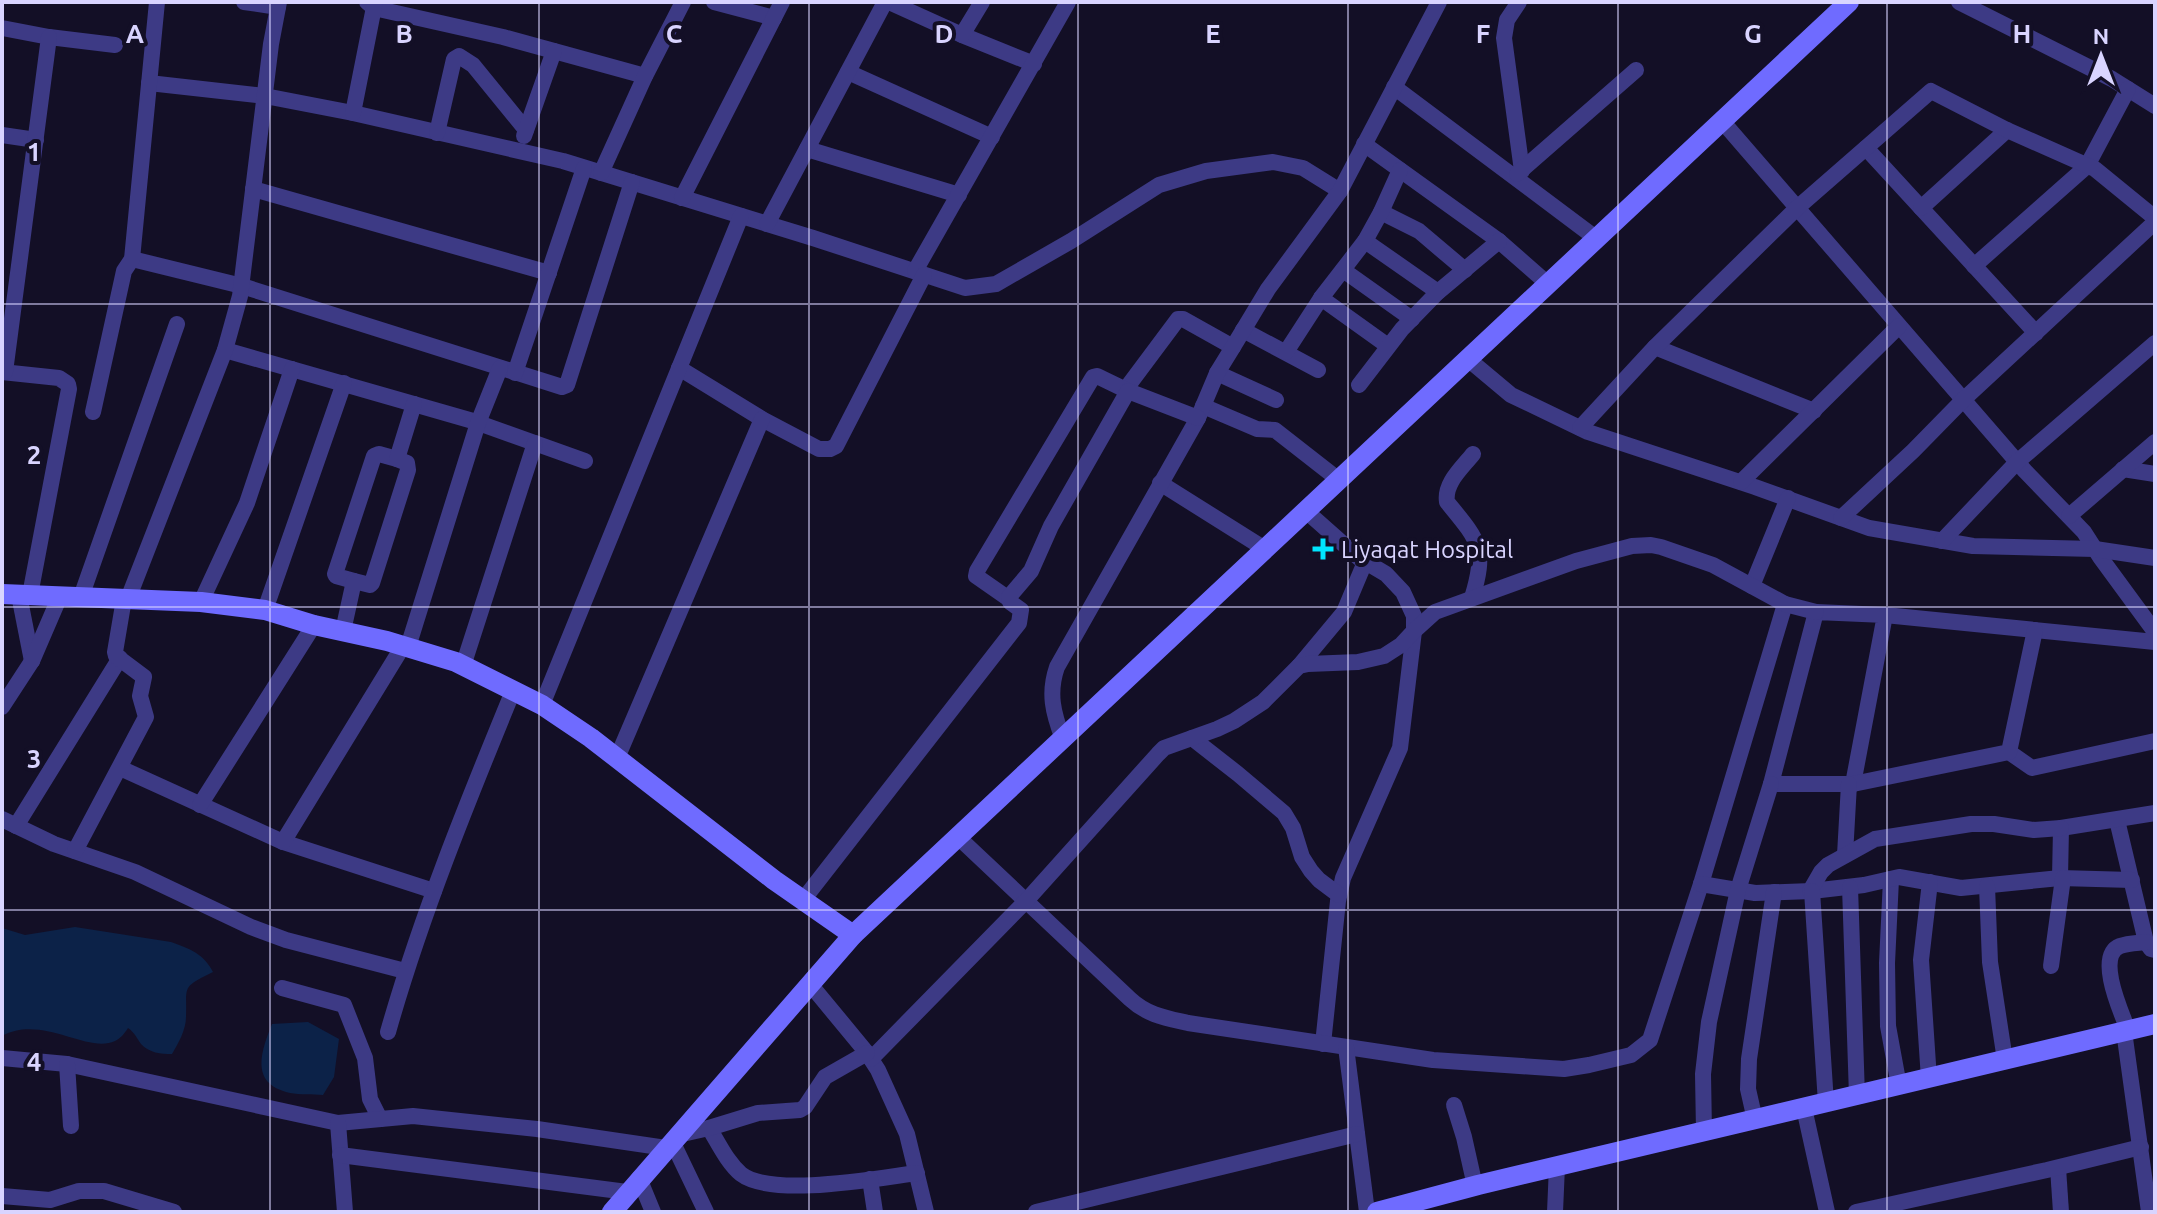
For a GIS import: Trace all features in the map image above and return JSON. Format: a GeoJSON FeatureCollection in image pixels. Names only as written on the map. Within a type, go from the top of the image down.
{"type":"FeatureCollection","features":[{"type":"Feature","properties":{"kind":"street"},"geometry":{"type":"LineString","coordinates":[[93,412],[124,271],[132,259],[157,2]]}},
{"type":"Feature","properties":{"kind":"street"},"geometry":{"type":"LineString","coordinates":[[75,851],[146,715],[140,696],[144,677],[116,656],[126,599],[225,350],[242,286],[278,4],[244,2]]}},
{"type":"Feature","properties":{"kind":"street"},"geometry":{"type":"LineString","coordinates":[[283,842],[406,647],[478,423],[508,371],[592,170],[683,2]]}},
{"type":"Feature","properties":{"kind":"street"},"geometry":{"type":"LineString","coordinates":[[714,2],[774,18]]}},
{"type":"Feature","properties":{"kind":"street"},"geometry":{"type":"LineString","coordinates":[[682,198],[782,2]]}},
{"type":"Feature","properties":{"kind":"street"},"geometry":{"type":"LineString","coordinates":[[767,224],[887,2],[1034,64]]}},
{"type":"Feature","properties":{"kind":"street"},"geometry":{"type":"LineString","coordinates":[[962,35],[982,2]]}},
{"type":"Feature","properties":{"kind":"street"},"geometry":{"type":"LineString","coordinates":[[679,368],[762,419],[819,449],[836,446],[959,195],[1068,2]]}},
{"type":"Feature","properties":{"kind":"street"},"geometry":{"type":"LineString","coordinates":[[1063,739],[1052,709],[1051,691],[1057,667],[1200,412],[1217,373],[1268,289],[1340,191],[1439,2]]}},
{"type":"Feature","properties":{"kind":"street"},"geometry":{"type":"LineString","coordinates":[[1518,174],[1504,38],[1507,20],[1519,2]]}},
{"type":"Feature","properties":{"kind":"street"},"geometry":{"type":"LineString","coordinates":[[612,1212],[853,935],[1849,2]]}},
{"type":"Feature","properties":{"kind":"street"},"geometry":{"type":"LineString","coordinates":[[1959,2],[2112,79],[2154,104]]}},
{"type":"Feature","properties":{"kind":"street"},"geometry":{"type":"LineString","coordinates":[[353,113],[372,4],[645,76]]}},
{"type":"Feature","properties":{"kind":"street"},"geometry":{"type":"LineString","coordinates":[[2,28],[115,45]]}},
{"type":"Feature","properties":{"kind":"street"},"geometry":{"type":"LineString","coordinates":[[32,661],[17,595],[69,389],[68,384],[59,378],[4,372],[49,37]]}},
{"type":"Feature","properties":{"kind":"street"},"geometry":{"type":"LineString","coordinates":[[519,151],[554,51]]}},
{"type":"Feature","properties":{"kind":"street"},"geometry":{"type":"LineString","coordinates":[[437,133],[454,59],[459,56],[473,65],[526,130]]}},
{"type":"Feature","properties":{"kind":"street"},"geometry":{"type":"LineString","coordinates":[[1518,174],[1636,70]]}},
{"type":"Feature","properties":{"kind":"street"},"geometry":{"type":"LineString","coordinates":[[848,72],[992,137]]}},
{"type":"Feature","properties":{"kind":"street"},"geometry":{"type":"LineString","coordinates":[[149,83],[265,96],[519,151],[632,182],[965,288],[996,284],[1159,185],[1206,171],[1273,162],[1303,168],[1340,191]]}},
{"type":"Feature","properties":{"kind":"street"},"geometry":{"type":"LineString","coordinates":[[1394,87],[1518,174],[1597,239]]}},
{"type":"Feature","properties":{"kind":"street"},"geometry":{"type":"LineString","coordinates":[[1974,266],[2087,166],[2128,89]]}},
{"type":"Feature","properties":{"kind":"street"},"geometry":{"type":"LineString","coordinates":[[1580,428],[1655,347],[1797,208],[1931,91],[2007,130],[2095,169],[2155,220],[1841,518]]}},
{"type":"Feature","properties":{"kind":"street"},"geometry":{"type":"LineString","coordinates":[[1722,121],[2017,462],[2084,532],[2155,632]]}},
{"type":"Feature","properties":{"kind":"street"},"geometry":{"type":"LineString","coordinates":[[1921,208],[2007,130]]}},
{"type":"Feature","properties":{"kind":"street"},"geometry":{"type":"LineString","coordinates":[[2,135],[36,140]]}},
{"type":"Feature","properties":{"kind":"street"},"geometry":{"type":"LineString","coordinates":[[1364,144],[1499,241],[1548,284]]}},
{"type":"Feature","properties":{"kind":"street"},"geometry":{"type":"LineString","coordinates":[[1866,148],[2036,333]]}},
{"type":"Feature","properties":{"kind":"street"},"geometry":{"type":"LineString","coordinates":[[807,149],[959,195]]}},
{"type":"Feature","properties":{"kind":"street"},"geometry":{"type":"LineString","coordinates":[[1286,352],[1321,298],[1365,241],[1400,170]]}},
{"type":"Feature","properties":{"kind":"street"},"geometry":{"type":"LineString","coordinates":[[132,259],[242,286],[562,387],[567,385],[632,182]]}},
{"type":"Feature","properties":{"kind":"street"},"geometry":{"type":"LineString","coordinates":[[253,189],[549,273]]}},
{"type":"Feature","properties":{"kind":"street"},"geometry":{"type":"LineString","coordinates":[[1381,212],[1419,231],[1465,270]]}},
{"type":"Feature","properties":{"kind":"street"},"geometry":{"type":"LineString","coordinates":[[542,705],[741,216]]}},
{"type":"Feature","properties":{"kind":"street"},"geometry":{"type":"LineString","coordinates":[[1365,241],[1438,292]]}},
{"type":"Feature","properties":{"kind":"street"},"geometry":{"type":"LineString","coordinates":[[1359,385],[1388,346],[1438,292],[1499,241]]}},
{"type":"Feature","properties":{"kind":"street"},"geometry":{"type":"LineString","coordinates":[[1343,270],[1412,319]]}},
{"type":"Feature","properties":{"kind":"street"},"geometry":{"type":"LineString","coordinates":[[1321,298],[1388,346]]}},
{"type":"Feature","properties":{"kind":"street"},"geometry":{"type":"LineString","coordinates":[[1009,599],[1031,571],[1057,516],[1126,390],[1178,319],[1233,347]]}},
{"type":"Feature","properties":{"kind":"street"},"geometry":{"type":"LineString","coordinates":[[81,597],[177,324]]}},
{"type":"Feature","properties":{"kind":"street"},"geometry":{"type":"LineString","coordinates":[[1741,482],[1899,326]]}},
{"type":"Feature","properties":{"kind":"street"},"geometry":{"type":"LineString","coordinates":[[1243,330],[1318,370]]}},
{"type":"Feature","properties":{"kind":"street"},"geometry":{"type":"LineString","coordinates":[[1942,541],[2017,462],[2155,343]]}},
{"type":"Feature","properties":{"kind":"street"},"geometry":{"type":"LineString","coordinates":[[1655,347],[1814,411]]}},
{"type":"Feature","properties":{"kind":"street"},"geometry":{"type":"LineString","coordinates":[[225,350],[478,423],[585,461]]}},
{"type":"Feature","properties":{"kind":"street"},"geometry":{"type":"LineString","coordinates":[[1468,359],[1511,395],[1580,428],[1869,528],[1973,546],[2095,549],[2155,558]]}},
{"type":"Feature","properties":{"kind":"street"},"geometry":{"type":"LineString","coordinates":[[201,602],[247,503],[292,369]]}},
{"type":"Feature","properties":{"kind":"street"},"geometry":{"type":"LineString","coordinates":[[1217,373],[1276,400]]}},
{"type":"Feature","properties":{"kind":"street"},"geometry":{"type":"LineString","coordinates":[[803,900],[1019,623],[1021,610],[976,576],[977,571],[1093,377],[1126,390],[1257,429],[1278,431],[1339,480]]}},
{"type":"Feature","properties":{"kind":"street"},"geometry":{"type":"LineString","coordinates":[[265,610],[344,383]]}},
{"type":"Feature","properties":{"kind":"street"},"geometry":{"type":"LineString","coordinates":[[397,459],[414,404]]}},
{"type":"Feature","properties":{"kind":"street"},"geometry":{"type":"LineString","coordinates":[[617,758],[762,419]]}},
{"type":"Feature","properties":{"kind":"street"},"geometry":{"type":"LineString","coordinates":[[2069,516],[2155,442]]}},
{"type":"Feature","properties":{"kind":"street"},"geometry":{"type":"LineString","coordinates":[[463,666],[535,443]]}},
{"type":"Feature","properties":{"kind":"street"},"geometry":{"type":"LineString","coordinates":[[379,454],[407,463],[409,467],[372,583],[354,581],[335,574],[374,456],[379,454]]}},
{"type":"Feature","properties":{"kind":"street"},"geometry":{"type":"LineString","coordinates":[[1472,598],[1479,575],[1479,549],[1471,531],[1446,497],[1451,482],[1473,454]]}},
{"type":"Feature","properties":{"kind":"street"},"geometry":{"type":"LineString","coordinates":[[2123,469],[2155,474]]}},
{"type":"Feature","properties":{"kind":"street"},"geometry":{"type":"LineString","coordinates":[[1160,483],[1265,549]]}},
{"type":"Feature","properties":{"kind":"street"},"geometry":{"type":"LineString","coordinates":[[1752,586],[1788,498]]}},
{"type":"Feature","properties":{"kind":"street"},"geometry":{"type":"LineString","coordinates":[[1306,511],[1365,562],[1386,574],[1403,592],[1414,616],[1400,748],[1343,878],[1339,895],[1323,1044]]}},
{"type":"Feature","properties":{"kind":"street"},"geometry":{"type":"LineString","coordinates":[[1299,666],[1358,662],[1384,656],[1401,645],[1435,612],[1576,561],[1642,545],[1661,547],[1713,565],[1785,604],[1816,612],[1885,615],[2155,642]]}},
{"type":"Feature","properties":{"kind":"street"},"geometry":{"type":"LineString","coordinates":[[2,1058],[67,1064],[338,1123],[413,1116],[672,1141],[758,1113],[800,1110],[825,1077],[869,1056],[1026,901],[1164,748],[1234,721],[1263,702],[1299,666],[1344,612],[1365,562]]}},
{"type":"Feature","properties":{"kind":"street"},"geometry":{"type":"LineString","coordinates":[[343,631],[354,581]]}},
{"type":"Feature","properties":{"kind":"street"},"geometry":{"type":"LineString","coordinates":[[17,595],[201,602],[265,610],[456,662],[542,705],[591,738],[774,880],[853,935]]}},
{"type":"Feature","properties":{"kind":"street"},"geometry":{"type":"LineString","coordinates":[[2,707],[32,661],[60,596]]}},
{"type":"Feature","properties":{"kind":"street"},"geometry":{"type":"LineString","coordinates":[[958,837],[1142,1010],[1155,1015],[1188,1023],[1433,1060],[1564,1069],[1631,1055],[1650,1040],[1701,884],[1785,604]]}},
{"type":"Feature","properties":{"kind":"street"},"geometry":{"type":"LineString","coordinates":[[1704,1132],[1703,1074],[1708,1034],[1738,890],[1771,784],[1816,612]]}},
{"type":"Feature","properties":{"kind":"street"},"geometry":{"type":"LineString","coordinates":[[1845,855],[1851,784],[1885,615]]}},
{"type":"Feature","properties":{"kind":"street"},"geometry":{"type":"LineString","coordinates":[[200,805],[314,625]]}},
{"type":"Feature","properties":{"kind":"street"},"geometry":{"type":"LineString","coordinates":[[2009,752],[2035,630]]}},
{"type":"Feature","properties":{"kind":"street"},"geometry":{"type":"LineString","coordinates":[[120,658],[9,823],[135,872],[251,927],[286,940],[405,971]]}},
{"type":"Feature","properties":{"kind":"street"},"geometry":{"type":"LineString","coordinates":[[388,1032],[405,971],[434,891],[513,691]]}},
{"type":"Feature","properties":{"kind":"street"},"geometry":{"type":"LineString","coordinates":[[1192,738],[1284,813],[1311,871],[1339,895]]}},
{"type":"Feature","properties":{"kind":"street"},"geometry":{"type":"LineString","coordinates":[[1771,784],[1851,784],[2009,752],[2032,768],[2155,741]]}},
{"type":"Feature","properties":{"kind":"street"},"geometry":{"type":"LineString","coordinates":[[120,768],[283,842],[434,891]]}},
{"type":"Feature","properties":{"kind":"street"},"geometry":{"type":"LineString","coordinates":[[1826,1103],[1811,891],[1824,868],[1875,839],[1971,824],[2034,830],[2061,828],[2155,813]]}},
{"type":"Feature","properties":{"kind":"street"},"geometry":{"type":"LineString","coordinates":[[2117,820],[2150,946],[2120,946],[2114,952],[2110,969],[2126,1031],[2149,1212]]}},
{"type":"Feature","properties":{"kind":"street"},"geometry":{"type":"LineString","coordinates":[[2051,966],[2061,878],[2061,828]]}},
{"type":"Feature","properties":{"kind":"street"},"geometry":{"type":"LineString","coordinates":[[1701,884],[1755,893],[1850,887],[1906,877],[1961,888],[2061,878],[2132,880]]}},
{"type":"Feature","properties":{"kind":"street"},"geometry":{"type":"LineString","coordinates":[[1891,879],[1888,1026],[1899,1086]]}},
{"type":"Feature","properties":{"kind":"street"},"geometry":{"type":"LineString","coordinates":[[1929,1079],[1921,960],[1930,882]]}},
{"type":"Feature","properties":{"kind":"street"},"geometry":{"type":"LineString","coordinates":[[1987,886],[1990,962],[2005,1060]]}},
{"type":"Feature","properties":{"kind":"street"},"geometry":{"type":"LineString","coordinates":[[1850,887],[1857,1096]]}},
{"type":"Feature","properties":{"kind":"street"},"geometry":{"type":"LineString","coordinates":[[1755,1120],[1748,1089],[1749,1059],[1774,892]]}},
{"type":"Feature","properties":{"kind":"street"},"geometry":{"type":"LineString","coordinates":[[810,984],[869,1056],[907,1134],[926,1212]]}},
{"type":"Feature","properties":{"kind":"street"},"geometry":{"type":"LineString","coordinates":[[282,988],[344,1005],[365,1058],[370,1099],[380,1119]]}},
{"type":"Feature","properties":{"kind":"street"},"geometry":{"type":"LineString","coordinates":[[1377,1212],[1557,1166],[2155,1024]]}},
{"type":"Feature","properties":{"kind":"street"},"geometry":{"type":"LineString","coordinates":[[1346,1047],[1367,1212]]}},
{"type":"Feature","properties":{"kind":"street"},"geometry":{"type":"LineString","coordinates":[[67,1064],[71,1126]]}},
{"type":"Feature","properties":{"kind":"street"},"geometry":{"type":"LineString","coordinates":[[1454,1105],[1475,1186]]}},
{"type":"Feature","properties":{"kind":"street"},"geometry":{"type":"LineString","coordinates":[[1804,1108],[1827,1212]]}},
{"type":"Feature","properties":{"kind":"street"},"geometry":{"type":"LineString","coordinates":[[338,1123],[345,1212]]}},
{"type":"Feature","properties":{"kind":"street"},"geometry":{"type":"LineString","coordinates":[[709,1128],[731,1164],[743,1175],[763,1184],[812,1185],[917,1173]]}},
{"type":"Feature","properties":{"kind":"street"},"geometry":{"type":"LineString","coordinates":[[1036,1212],[1357,1134]]}},
{"type":"Feature","properties":{"kind":"street"},"geometry":{"type":"LineString","coordinates":[[672,1141],[706,1212]]}},
{"type":"Feature","properties":{"kind":"street"},"geometry":{"type":"LineString","coordinates":[[1856,1212],[2141,1147]]}},
{"type":"Feature","properties":{"kind":"street"},"geometry":{"type":"LineString","coordinates":[[340,1155],[633,1185],[653,1212]]}},
{"type":"Feature","properties":{"kind":"street"},"geometry":{"type":"LineString","coordinates":[[1555,1212],[1557,1166]]}},
{"type":"Feature","properties":{"kind":"street"},"geometry":{"type":"LineString","coordinates":[[2058,1168],[2061,1212]]}},
{"type":"Feature","properties":{"kind":"street"},"geometry":{"type":"LineString","coordinates":[[870,1179],[875,1212]]}},
{"type":"Feature","properties":{"kind":"street"},"geometry":{"type":"LineString","coordinates":[[2,1196],[50,1200],[79,1191],[104,1191],[174,1212]]}},
{"type":"Feature","properties":{"kind":"street"},"geometry":{"type":"LineString","coordinates":[[66,1194],[67,1212]]}},
{"type":"Feature","properties":{"kind":"water"},"geometry":{"type":"Polygon","coordinates":[[[75,927],[171,942],[205,960],[213,972],[188,988],[185,1027],[172,1054],[148,1049],[128,1028],[117,1040],[104,1044],[33,1029],[17,1030],[2,1036],[2,928],[25,935],[75,927]]]}},
{"type":"Feature","properties":{"kind":"water"},"geometry":{"type":"Polygon","coordinates":[[[308,1022],[339,1039],[334,1077],[323,1095],[294,1094],[277,1089],[263,1075],[262,1056],[272,1024],[308,1022]]]}},
{"type":"Feature","properties":{"kind":"place","name":"Liyaqat Hospital"},"geometry":{"type":"Point","coordinates":[1323,549]}}]}
